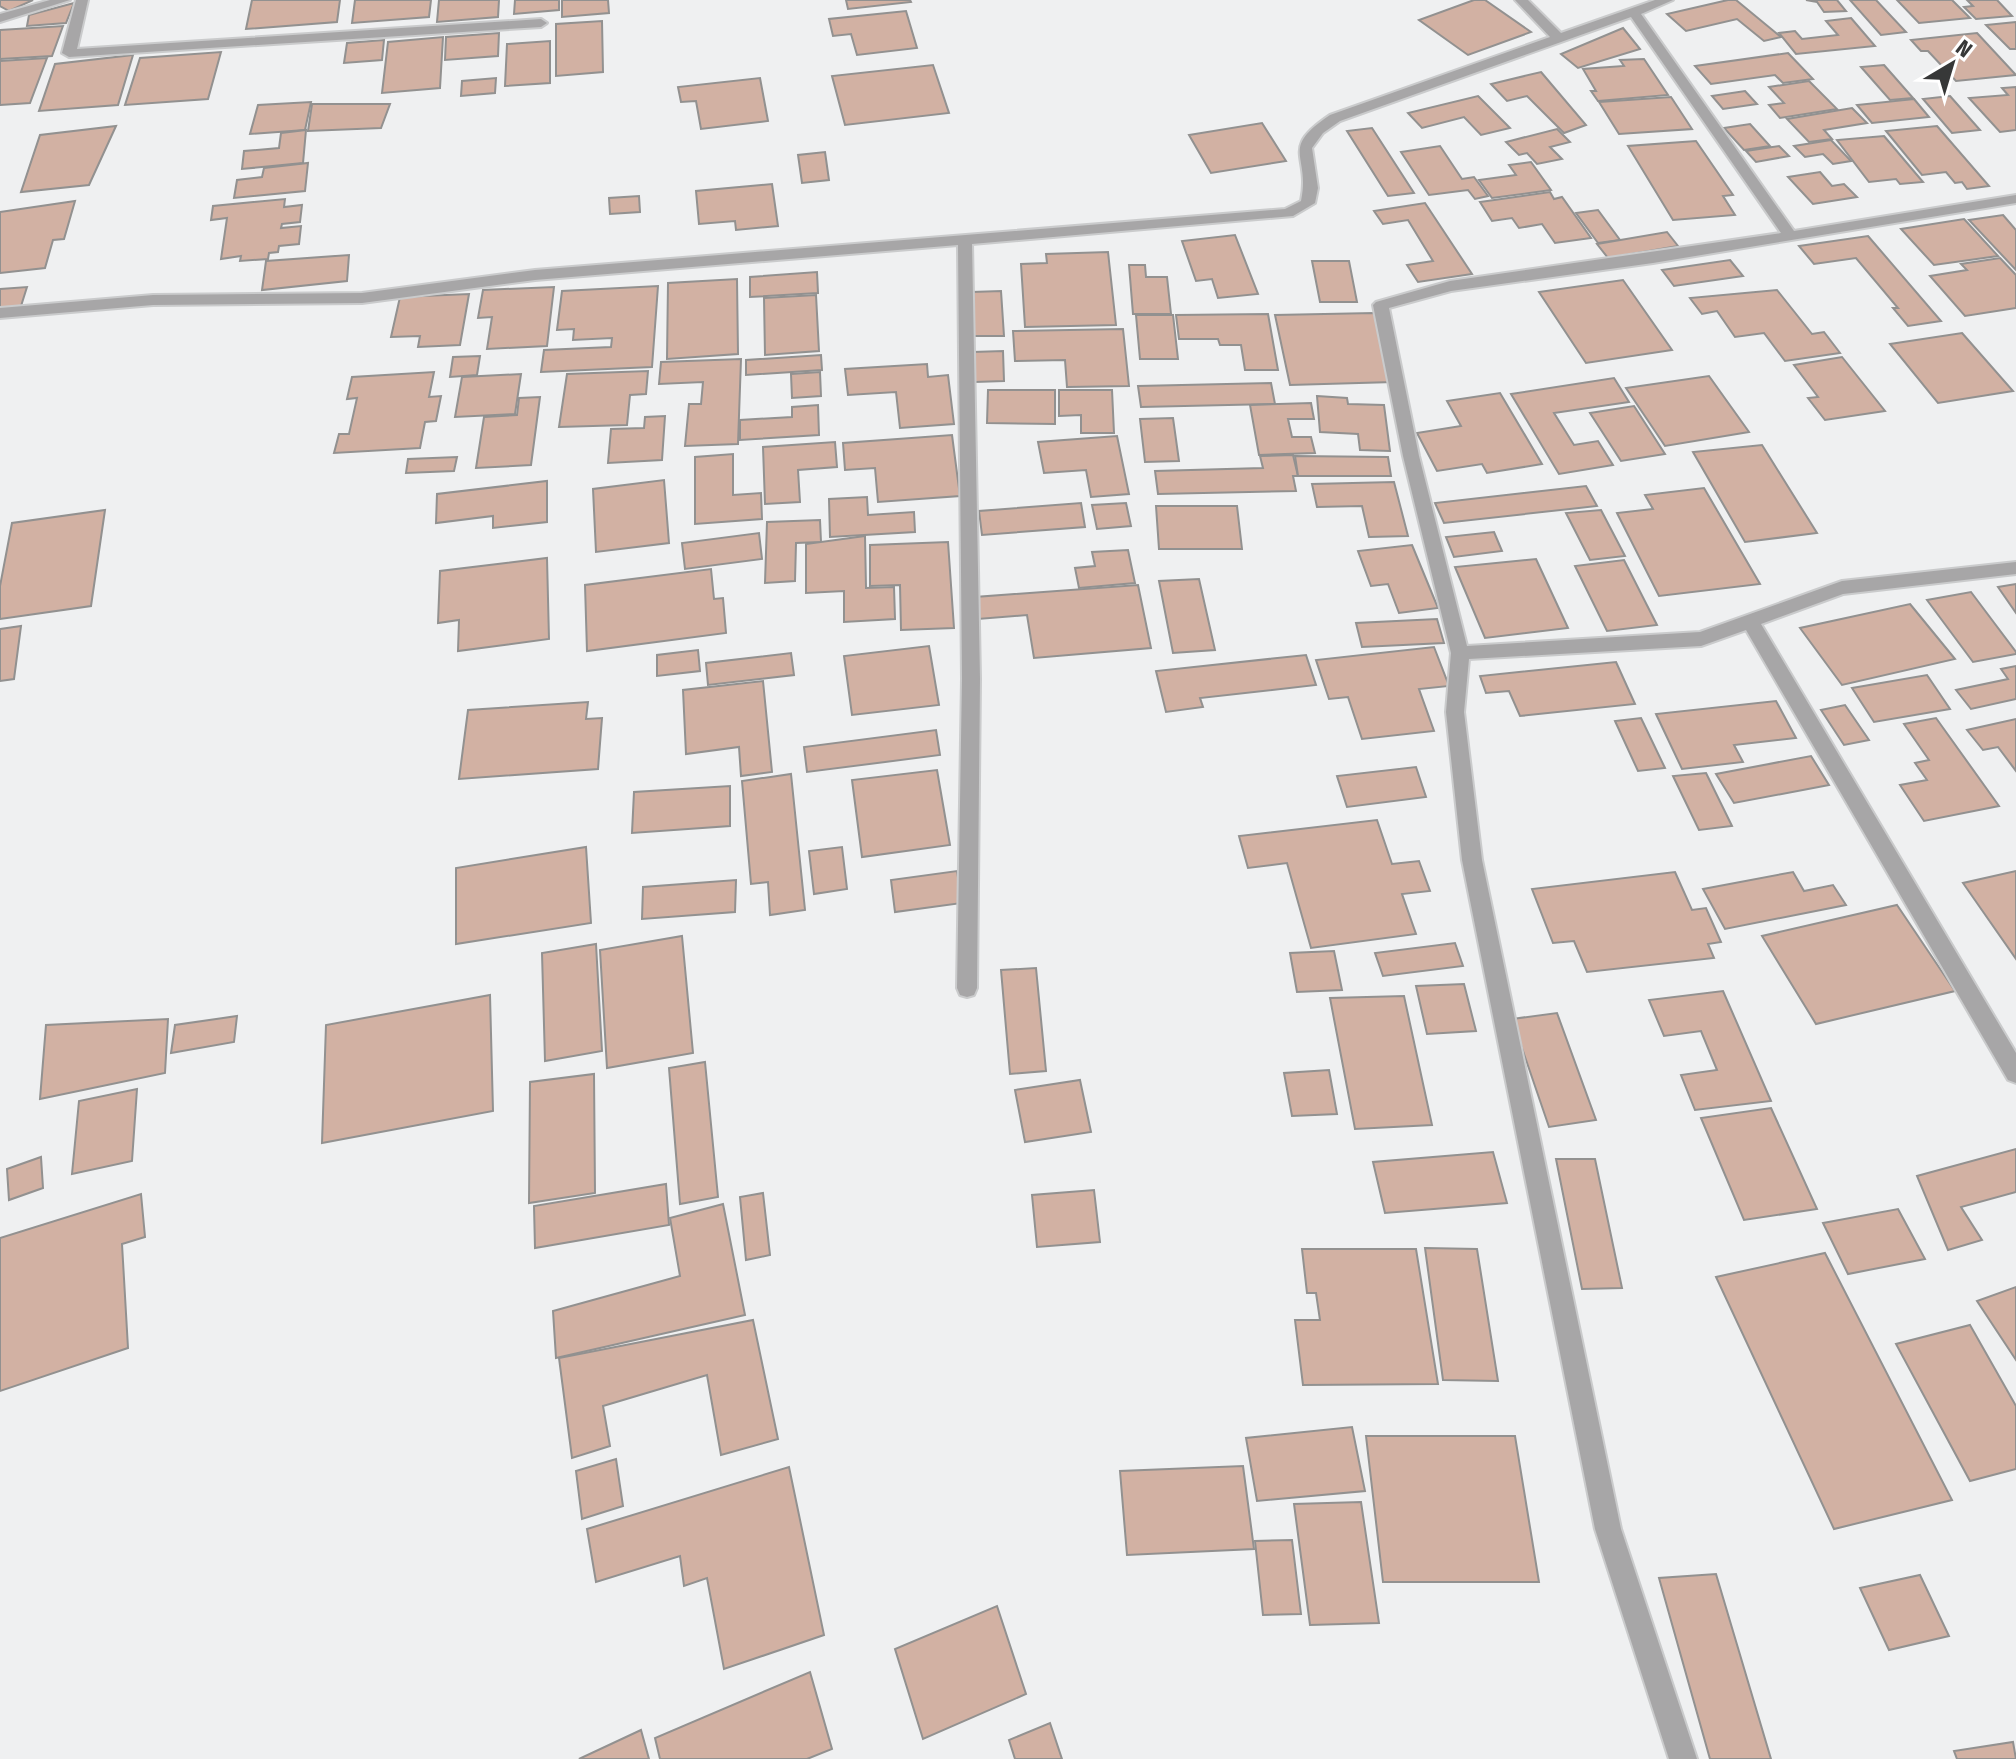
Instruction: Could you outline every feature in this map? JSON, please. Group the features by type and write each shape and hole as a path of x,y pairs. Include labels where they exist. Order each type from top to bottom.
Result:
{"street":[{"path":"0,18 64,0"},
{"path":"82,0 69,53 541,23"},
{"path":"1521,0 1560,40"},
{"path":"0,313 153,300 362,298 535,275 1288,213 1308,203 1313,188 1303,149 1310,133 1335,118 1667,0"},
{"path":"1634,13 1789,234"},
{"path":"1683,1759 1608,1529 1475,876 1455,712 1460,653 1411,456 1381,305 1450,286 1653,258 2016,199"},
{"path":"965,240 971,679 967,988"},
{"path":"1460,653 1701,639 1842,588 2016,568"},
{"path":"1750,622 2016,1073"}],"building":[{"path":"0,0 33,0 9,11 0,6"},
{"path":"252,0 340,0 337,22 246,29"},
{"path":"355,0 431,0 429,17 352,23"},
{"path":"439,0 499,0 498,17 437,22"},
{"path":"515,0 559,0 559,10 514,14"},
{"path":"562,0 608,0 609,13 562,17"},
{"path":"846,0 910,0 911,2 848,9"},
{"path":"1474,0 1485,0 1531,32 1468,55 1419,20"},
{"path":"1736,0 1781,37 1764,41 1737,19 1686,31 1667,14"},
{"path":"1806,0 1837,0 1846,11 1824,12 1817,2"},
{"path":"1850,0 1876,0 1906,32 1881,35"},
{"path":"1897,0 1952,0 1970,18 1919,23"},
{"path":"1967,0 1997,0 2012,16 1976,19 1964,7 1973,6"},
{"path":"74,3 66,23 27,26 29,15"},
{"path":"906,11 917,48 857,55 851,34 833,36 829,19"},
{"path":"1851,18 1875,46 1796,54 1779,33 1795,31 1802,39 1838,35 1826,21"},
{"path":"602,21 603,72 556,76 556,24"},
{"path":"2016,22 2016,49 2010,49 1986,25"},
{"path":"63,26 52,56 0,59 0,30"},
{"path":"1623,28 1640,49 1578,68 1561,54"},
{"path":"499,33 498,56 445,60 446,37"},
{"path":"1977,33 2016,75 1956,81 1928,51 1921,51 1911,40"},
{"path":"443,37 440,88 382,93 388,42"},
{"path":"384,40 382,60 344,63 347,43"},
{"path":"550,41 550,83 505,86 507,44"},
{"path":"221,52 208,99 125,105 140,58"},
{"path":"1788,53 1813,79 1783,83 1775,75 1711,84 1695,66"},
{"path":"133,55 118,105 39,111 55,64"},
{"path":"47,58 30,103 0,105 0,61"},
{"path":"1644,59 1668,95 1598,101 1591,91 1596,91 1583,69 1624,66 1620,60"},
{"path":"933,65 949,113 845,125 832,76"},
{"path":"1884,65 1913,98 1890,100 1861,67"},
{"path":"1541,72 1586,125 1564,133 1527,96 1507,101 1491,84"},
{"path":"496,78 495,93 461,96 462,81"},
{"path":"760,78 768,121 701,129 696,101 681,102 678,87"},
{"path":"1809,81 1837,109 1780,118 1769,105 1784,103 1769,87"},
{"path":"2016,87 2016,130 2000,132 1969,98 2008,95 2002,88"},
{"path":"1745,91 1757,104 1723,109 1712,96"},
{"path":"1478,96 1510,128 1481,135 1464,117 1422,128 1408,113"},
{"path":"1950,96 1980,130 1952,133 1923,99"},
{"path":"1671,97 1692,129 1619,134 1599,102"},
{"path":"1914,99 1929,117 1872,123 1857,105"},
{"path":"311,102 305,130 250,134 258,105"},
{"path":"312,104 390,104 381,128 308,131"},
{"path":"1852,108 1867,123 1824,130 1832,139 1809,142 1787,119"},
{"path":"1262,123 1286,161 1211,173 1189,135"},
{"path":"1750,124 1770,146 1744,150 1724,128"},
{"path":"116,126 89,185 21,192 40,135"},
{"path":"1937,126 1989,186 1967,189 1962,182 1955,183 1946,172 1922,175 1886,131"},
{"path":"1372,128 1414,193 1388,196 1347,131"},
{"path":"1557,129 1570,142 1550,147 1562,159 1537,164 1527,153 1519,155 1506,142"},
{"path":"306,130 303,163 242,169 244,151 279,148 281,133"},
{"path":"1884,136 1923,182 1900,184 1896,179 1869,182 1837,140"},
{"path":"1831,140 1851,161 1833,164 1823,154 1805,157 1794,146"},
{"path":"1696,141 1733,195 1723,196 1735,215 1673,220 1628,146"},
{"path":"1440,146 1462,179 1474,177 1488,196 1475,199 1468,190 1429,195 1401,152"},
{"path":"1779,146 1789,156 1756,162 1746,151"},
{"path":"825,152 829,180 802,183 798,155"},
{"path":"1531,162 1551,190 1492,198 1479,180 1516,175 1509,165"},
{"path":"308,163 305,191 234,198 237,180 262,177 264,168"},
{"path":"1820,172 1832,186 1844,184 1857,197 1813,204 1788,177"},
{"path":"772,184 778,226 736,230 735,221 699,224 696,191"},
{"path":"1550,192 1554,199 1562,197 1591,238 1555,243 1542,224 1519,228 1512,218 1492,221 1480,202"},
{"path":"639,196 640,212 610,214 609,198"},
{"path":"285,199 284,207 302,205 300,222 282,224 281,228 301,226 299,244 279,246 278,252 269,253 268,259 240,261 241,256 221,259 227,218 211,220 213,206"},
{"path":"75,201 64,239 53,240 45,268 0,273 0,212"},
{"path":"1425,203 1472,274 1418,282 1407,265 1433,261 1408,220 1383,224 1374,211"},
{"path":"1598,210 1620,240 1598,243 1576,213"},
{"path":"2003,215 2016,230 2016,270 1969,220"},
{"path":"1964,219 1998,256 1934,265 1901,229"},
{"path":"1667,232 1678,246 1608,258 1597,244"},
{"path":"1235,235 1258,294 1218,298 1212,279 1196,281 1182,241"},
{"path":"1868,236 1941,321 1908,326 1893,308 1898,308 1856,258 1814,264 1799,246"},
{"path":"1108,252 1116,325 1025,327 1021,264 1047,263 1046,254"},
{"path":"349,255 347,281 262,290 266,261"},
{"path":"2000,258 2016,275 2016,308 1965,316 1930,276 1967,270 1961,264"},
{"path":"1730,260 1743,276 1674,286 1662,270"},
{"path":"1312,261 1349,261 1357,302 1320,302"},
{"path":"1129,265 1145,265 1146,277 1167,277 1171,314 1133,314"},
{"path":"817,272 818,293 750,297 750,277"},
{"path":"737,279 738,354 667,359 668,283"},
{"path":"1623,280 1672,350 1586,363 1539,292"},
{"path":"658,286 652,367 541,372 544,350 611,347 612,338 573,340 574,329 557,330 562,291"},
{"path":"27,287 21,306 0,308 0,289"},
{"path":"554,287 547,346 487,349 492,317 478,318 483,290"},
{"path":"1777,290 1812,334 1824,332 1840,353 1785,361 1764,333 1735,337 1717,311 1702,314 1690,298"},
{"path":"1001,291 1004,336 973,336 972,292"},
{"path":"469,294 460,345 418,347 420,336 391,337 400,297"},
{"path":"816,295 819,351 765,355 764,298"},
{"path":"1374,313 1393,382 1290,385 1275,315"},
{"path":"1268,314 1278,370 1245,370 1241,345 1220,345 1218,339 1179,339 1176,315"},
{"path":"1136,315 1173,315 1178,359 1140,359"},
{"path":"1123,329 1129,386 1067,387 1065,360 1015,361 1013,331"},
{"path":"1962,333 2013,391 1938,403 1890,344"},
{"path":"1003,351 1004,381 975,382 973,352"},
{"path":"821,355 822,370 746,375 746,360"},
{"path":"480,356 477,375 450,377 453,357"},
{"path":"1842,357 1885,411 1825,420 1808,398 1818,397 1794,365"},
{"path":"741,359 738,444 685,446 689,404 701,404 703,382 659,384 661,362"},
{"path":"927,364 928,377 948,375 954,424 900,428 896,392 848,395 845,369"},
{"path":"648,371 646,394 630,395 627,425 559,427 567,374"},
{"path":"434,372 429,397 441,396 436,421 425,422 420,448 334,453 339,434 349,434 357,398 347,399 352,377"},
{"path":"820,372 821,396 792,398 791,374"},
{"path":"521,374 515,414 455,417 462,377"},
{"path":"1709,376 1749,432 1665,446 1626,388"},
{"path":"1614,378 1629,402 1554,413 1574,445 1598,441 1613,465 1559,474 1511,394"},
{"path":"1271,383 1275,404 1141,407 1138,386"},
{"path":"988,390 1055,390 1055,424 987,423"},
{"path":"1059,390 1112,390 1114,433 1081,433 1081,415 1059,416"},
{"path":"1500,393 1542,464 1487,473 1482,464 1437,471 1417,433 1461,426 1447,401"},
{"path":"1317,396 1347,398 1348,404 1384,405 1390,451 1360,450 1358,434 1320,432"},
{"path":"540,397 531,465 476,468 484,417 517,415 519,398"},
{"path":"1311,403 1314,419 1288,419 1292,437 1311,437 1315,453 1259,455 1250,405"},
{"path":"818,405 819,435 740,440 740,420 792,417 792,407"},
{"path":"1634,406 1665,454 1621,461 1590,413"},
{"path":"665,416 662,460 608,463 611,429 644,428 645,417"},
{"path":"1173,418 1179,461 1145,462 1140,419"},
{"path":"952,435 960,496 878,502 875,468 845,470 843,443"},
{"path":"1117,436 1129,494 1091,497 1086,470 1044,473 1038,442"},
{"path":"835,442 837,467 798,470 800,502 765,504 763,447"},
{"path":"1762,445 1817,533 1745,542 1693,452"},
{"path":"733,454 733,495 761,493 762,519 695,524 695,457"},
{"path":"1293,455 1298,476 1293,476 1296,491 1158,494 1155,471 1263,468 1260,456"},
{"path":"1295,456 1388,457 1391,476 1298,476"},
{"path":"457,457 454,471 406,473 408,459"},
{"path":"664,480 669,543 596,552 593,489"},
{"path":"547,481 547,522 493,528 493,516 436,523 437,494"},
{"path":"1394,482 1408,536 1369,537 1362,506 1317,507 1312,484"},
{"path":"1586,486 1597,506 1444,523 1435,503"},
{"path":"1704,488 1760,584 1659,596 1617,513 1653,509 1645,495"},
{"path":"867,497 868,515 914,512 915,532 830,537 829,499"},
{"path":"1081,503 1085,527 982,535 979,511"},
{"path":"1126,503 1131,526 1097,529 1092,505"},
{"path":"1156,506 1237,506 1242,549 1159,549"},
{"path":"105,510 91,606 0,619 0,586 12,523"},
{"path":"1601,510 1625,556 1590,560 1566,513"},
{"path":"820,520 821,542 796,543 795,581 765,583 767,522"},
{"path":"1494,532 1502,551 1454,557 1446,537"},
{"path":"759,533 762,559 685,569 682,543"},
{"path":"865,536 866,588 894,587 895,619 844,622 844,591 806,593 806,544"},
{"path":"948,542 954,628 901,630 900,585 870,586 870,545"},
{"path":"1412,545 1438,608 1399,613 1388,584 1371,586 1358,551"},
{"path":"1128,550 1135,583 1079,588 1075,568 1095,566 1092,552"},
{"path":"547,558 549,639 458,651 459,620 438,623 440,571"},
{"path":"1536,559 1568,628 1485,638 1455,567"},
{"path":"1624,560 1657,625 1607,631 1575,566"},
{"path":"711,569 714,599 723,598 726,633 587,651 585,585"},
{"path":"1199,579 1215,650 1173,653 1159,581"},
{"path":"2016,584 2016,613 1998,587"},
{"path":"1138,585 1151,648 1034,658 1027,615 978,619 975,597"},
{"path":"1971,592 2016,654 1973,662 1927,600"},
{"path":"1910,604 1955,659 1842,685 1800,628"},
{"path":"1437,619 1444,643 1362,647 1356,623"},
{"path":"21,626 14,679 0,681 0,629"},
{"path":"929,646 939,705 852,715 844,656"},
{"path":"1434,647 1449,686 1419,689 1434,731 1362,739 1348,697 1329,699 1316,660"},
{"path":"698,650 700,671 657,676 657,655"},
{"path":"791,653 794,675 708,685 706,663"},
{"path":"1306,655 1316,685 1200,698 1203,707 1166,712 1156,671"},
{"path":"1616,662 1635,704 1520,716 1509,691 1486,693 1480,676"},
{"path":"2016,666 2016,699 1971,709 1956,690 2008,679 2001,669"},
{"path":"1927,675 1950,709 1874,722 1852,688"},
{"path":"763,681 772,772 741,776 739,747 686,754 683,690"},
{"path":"1776,701 1796,738 1734,745 1743,762 1682,769 1656,714"},
{"path":"588,702 586,719 602,718 598,769 459,779 468,710"},
{"path":"1845,705 1869,740 1844,745 1821,710"},
{"path":"1641,718 1665,768 1638,771 1615,721"},
{"path":"1936,718 1999,806 1924,821 1900,785 1927,780 1915,763 1929,760 1904,724"},
{"path":"2016,719 2016,771 1998,747 1983,750 1967,730"},
{"path":"936,730 940,755 807,772 804,747"},
{"path":"1811,756 1829,785 1734,803 1716,774"},
{"path":"1416,767 1426,797 1347,807 1337,776"},
{"path":"937,770 950,845 862,857 852,780"},
{"path":"1706,773 1732,826 1699,830 1673,776"},
{"path":"791,774 805,910 770,915 768,882 751,884 742,781"},
{"path":"730,786 730,826 632,833 634,792"},
{"path":"1377,820 1392,864 1419,861 1430,891 1402,894 1416,934 1311,948 1287,863 1248,868 1239,836"},
{"path":"586,847 591,923 456,944 456,868"},
{"path":"842,847 847,889 814,894 809,851"},
{"path":"957,871 962,903 895,912 891,880"},
{"path":"2016,871 2016,959 1963,883"},
{"path":"1675,872 1692,910 1706,908 1721,942 1708,944 1714,958 1587,972 1574,941 1553,943 1532,889"},
{"path":"1793,872 1804,891 1833,885 1846,905 1725,929 1703,889"},
{"path":"736,880 735,912 642,919 643,887"},
{"path":"1897,905 1955,991 1816,1024 1762,936"},
{"path":"682,936 693,1053 607,1068 600,950"},
{"path":"1455,943 1463,966 1383,976 1375,953"},
{"path":"596,944 602,1051 545,1061 542,953"},
{"path":"1334,951 1342,990 1297,992 1290,953"},
{"path":"1036,968 1046,1071 1010,1074 1001,970"},
{"path":"1464,984 1476,1031 1427,1034 1416,986"},
{"path":"1723,991 1771,1101 1695,1110 1681,1075 1717,1070 1701,1031 1664,1036 1649,1000"},
{"path":"490,995 493,1111 322,1143 326,1025"},
{"path":"1404,996 1432,1125 1355,1129 1330,998"},
{"path":"1557,1013 1596,1120 1549,1127 1512,1019"},
{"path":"237,1016 234,1042 171,1053 175,1025"},
{"path":"168,1019 165,1073 40,1099 46,1025"},
{"path":"705,1062 718,1197 680,1204 669,1068"},
{"path":"1329,1070 1337,1114 1292,1116 1284,1073"},
{"path":"594,1074 595,1193 529,1203 530,1082"},
{"path":"1080,1080 1091,1132 1025,1142 1015,1090"},
{"path":"137,1089 132,1161 72,1174 79,1101"},
{"path":"1771,1108 1817,1209 1744,1220 1701,1118"},
{"path":"2016,1149 2016,1192 1961,1207 1982,1240 1948,1250 1917,1176"},
{"path":"1493,1152 1507,1203 1385,1213 1373,1162"},
{"path":"41,1157 43,1188 9,1200 7,1169"},
{"path":"1556,1159 1595,1159 1622,1288 1582,1289"},
{"path":"666,1184 669,1225 535,1248 534,1206"},
{"path":"1094,1190 1100,1242 1037,1247 1032,1195"},
{"path":"763,1193 770,1255 746,1260 740,1197"},
{"path":"141,1194 145,1237 122,1244 128,1348 0,1391 0,1238"},
{"path":"723,1204 745,1315 556,1358 553,1311 680,1276 670,1218"},
{"path":"1898,1209 1925,1259 1848,1274 1823,1223"},
{"path":"1425,1248 1477,1249 1498,1381 1443,1380"},
{"path":"1302,1249 1416,1249 1438,1384 1303,1385 1295,1320 1320,1320 1316,1293 1307,1293"},
{"path":"1825,1253 1952,1500 1834,1529 1716,1277"},
{"path":"2016,1287 2016,1360 1977,1301"},
{"path":"753,1320 778,1439 721,1455 707,1375 603,1406 610,1446 572,1458 559,1358"},
{"path":"1970,1325 2016,1406 2016,1469 1970,1481 1896,1344"},
{"path":"1352,1427 1365,1491 1257,1501 1246,1438"},
{"path":"1366,1436 1515,1436 1539,1582 1383,1582"},
{"path":"616,1459 623,1506 582,1519 576,1471"},
{"path":"1243,1466 1254,1549 1127,1555 1120,1471"},
{"path":"789,1467 824,1635 724,1669 707,1578 684,1586 680,1556 596,1582 587,1529"},
{"path":"1361,1502 1379,1623 1310,1625 1294,1504"},
{"path":"1292,1540 1301,1614 1263,1615 1255,1541"},
{"path":"1716,1574 1771,1759 1710,1759 1659,1578"},
{"path":"1920,1575 1949,1636 1889,1650 1860,1588"},
{"path":"997,1606 1026,1694 923,1739 895,1649"},
{"path":"810,1672 832,1749 807,1759 660,1759 655,1738"},
{"path":"1050,1723 1062,1759 1015,1759 1009,1740"},
{"path":"641,1730 649,1759 579,1759"},
{"path":"2013,1742 2016,1759 1957,1759 1954,1751"}]}
